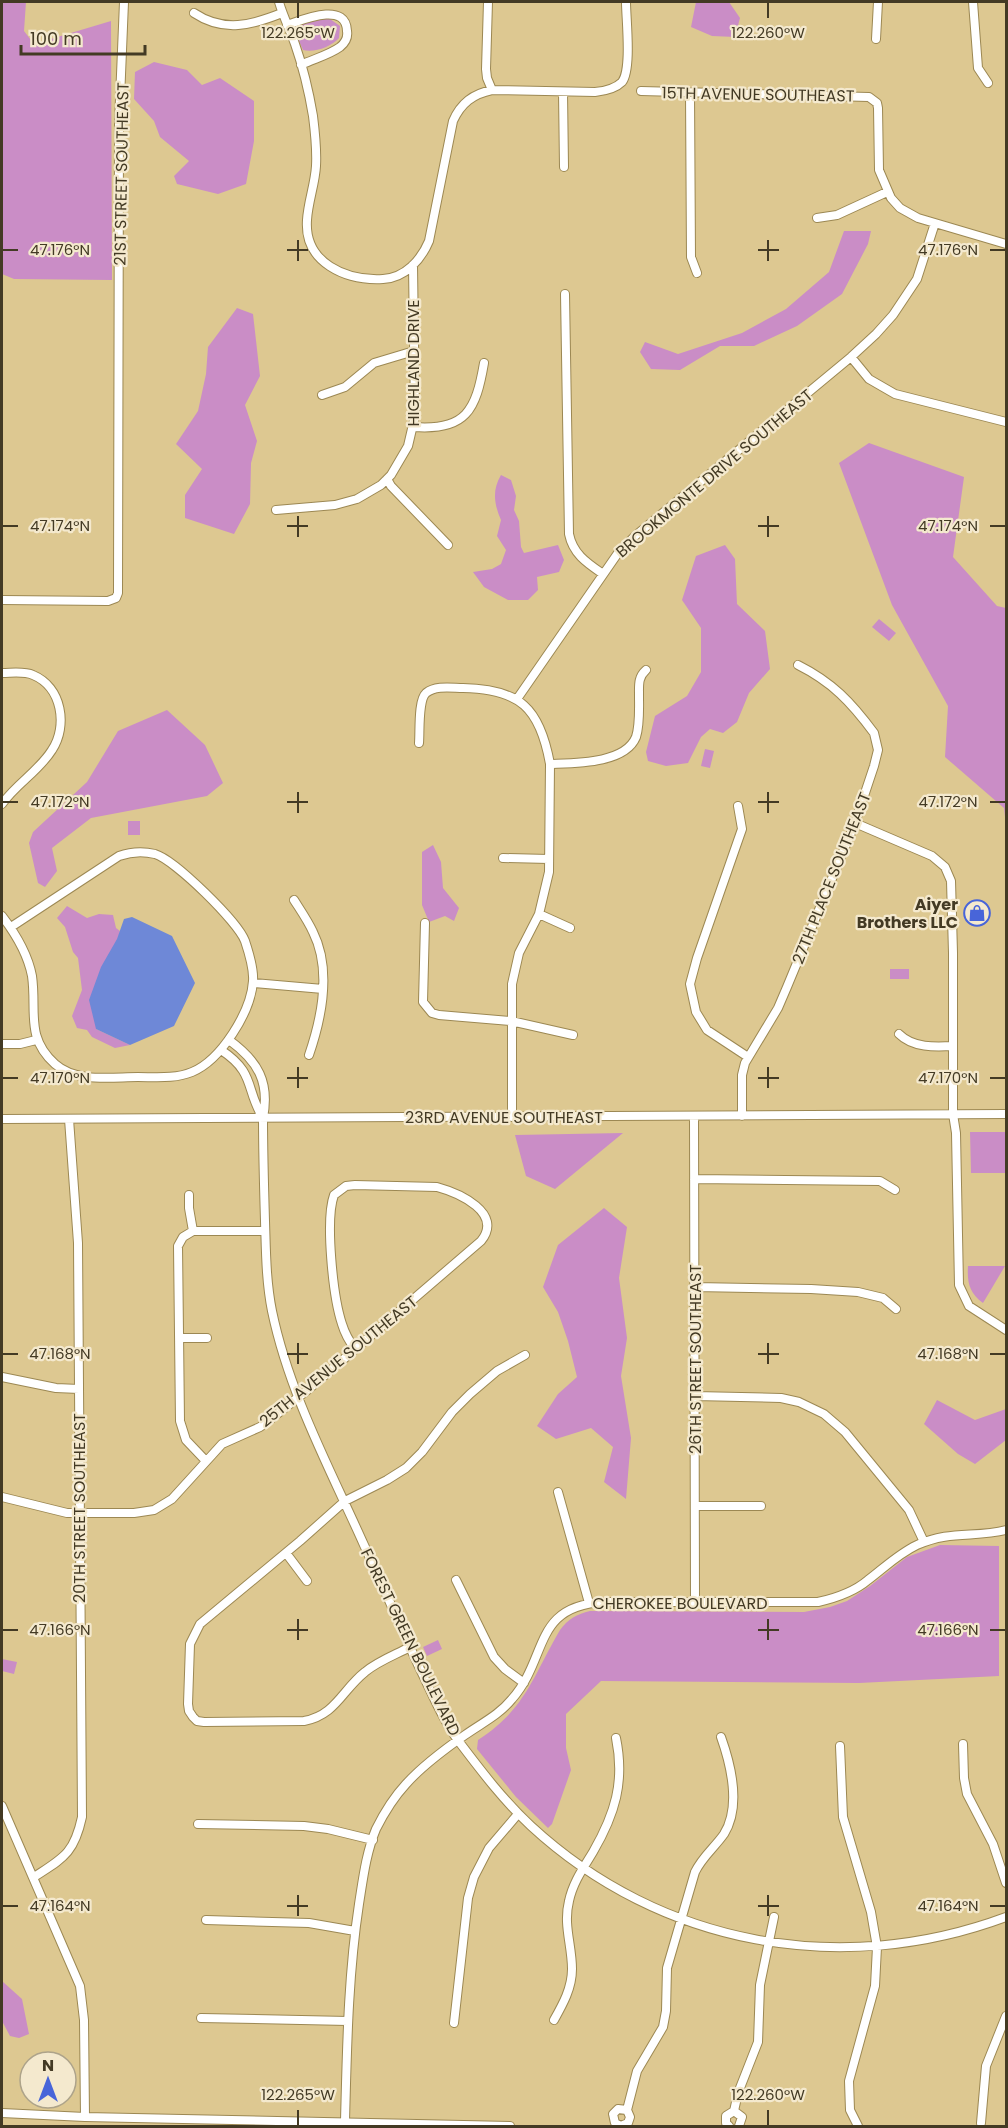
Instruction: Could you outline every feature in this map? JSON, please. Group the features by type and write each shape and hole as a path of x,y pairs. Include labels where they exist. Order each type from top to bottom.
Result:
{"street":[{"name":"21ST STREET SOUTHEAST","path":"2,600 108,602 116,598 118,593 119,123 124,2"},
{"path":"279,2 301,65 312,113 316,144 316,167 307,220 308,234 315,250 326,265 354,277 387,279 395,277 413,265 424,252 429,241 450,135 458,110 470,98 492,90 604,91 618,85 623,81 627,62 626,2"},
{"path":"488,2 486,69 492,90"},
{"path":"876,39 878,2"},
{"path":"973,2 978,68 988,83"},
{"path":"194,13 219,25 232,27 261,21 282,13"},
{"path":"287,25 317,15 332,14 341,18 348,27 347,38 340,47 301,65"},
{"name":"15TH AVENUE SOUTHEAST","path":"641,91 863,96 873,99 878,108 879,170 887,192"},
{"path":"563,92 564,167"},
{"path":"690,93 691,256 698,273"},
{"path":"817,218 837,215 887,192 900,208 918,218 1006,244"},
{"name":"BROOKMONTE DRIVE SOUTHEAST","path":"517,699 618,553 635,536 851,357 893,315 917,279 935,223"},
{"name":"HIGHLAND DRIVE","path":"276,510 316,508 346,502 365,495 381,485 408,446 414,427 413,265"},
{"path":"565,294 569,534 572,547 581,559 603,574"},
{"path":"322,395 345,387 374,363 414,351"},
{"path":"851,357 869,379 895,394 1006,422"},
{"path":"414,427 444,427 461,418 476,398 484,363"},
{"path":"387,478 391,486 448,545"},
{"name":"27TH PLACE SOUTHEAST","path":"742,1116 742,1075 748,1057 778,1008 855,823 877,756 876,737 867,724 831,684 798,665"},
{"path":"550,764 600,760 613,756 628,747 637,735 639,679 646,670"},
{"path":"2,673 32,675 49,686 55,693 60,710 57,741 44,762 2,804"},
{"path":"419,743 421,700 426,693 437,688 492,689 517,699 530,711 540,726 550,764 549,872 539,914 522,945 512,984 512,1117"},
{"path":"738,806 742,829 690,984 696,1012 707,1030 748,1057"},
{"path":"855,823 932,856 941,863 948,874 952,888 953,1114 956,1133 958,1278 960,1292 969,1306 1006,1330"},
{"path":"2,916 26,958 32,976 36,1040 44,1053 66,1072 81,1076 171,1077 183,1075 204,1066 229,1040 247,1003 253,983 245,941 225,914 175,866 155,854 127,853 113,859 10,927"},
{"path":"503,858 549,859"},
{"path":"294,900 316,939 322,965 323,989 316,1034 309,1055"},
{"path":"539,914 570,928"},
{"path":"425,923 422,990 423,1002 427,1009 439,1015 511,1021 573,1035"},
{"path":"253,983 323,989"},
{"path":"899,1034 905,1040 918,1045 953,1046"},
{"path":"2,1044 20,1044 36,1040"},
{"name":"FOREST GREEN BOULEVARD","path":"229,1040 241,1049 260,1072 266,1100 263,1118 266,1275 271,1308 284,1358 298,1396 410,1647 458,1741 490,1783 546,1840 583,1868 633,1898 682,1920 725,1933 768,1942 816,1947 877,1947 950,1935 1006,1917"},
{"path":"221,1050 234,1059 244,1071 250,1082 254,1104 263,1118"},
{"name":"23RD AVENUE SOUTHEAST","path":"2,1119 1006,1114"},
{"name":"26TH STREET SOUTHEAST","path":"694,1116 695,1602"},
{"name":"20TH STREET SOUTHEAST","path":"34,1877 70,1851 82,1817 78,1243 69,1119"},
{"path":"694,1179 880,1181 895,1190"},
{"name":"25TH AVENUE SOUTHEAST","path":"2,1497 57,1512 134,1513 154,1510 172,1499 205,1460 222,1444 260,1427 310,1388 481,1241 487,1231 486,1216 479,1208 437,1186 356,1185 339,1189 334,1195 331,1209 333,1271 342,1323 355,1349"},
{"path":"189,1195 194,1231"},
{"path":"205,1460 186,1440 181,1427 178,1246 183,1237 194,1231 265,1231"},
{"path":"695,1287 811,1288 858,1292 883,1298 896,1309"},
{"path":"180,1338 207,1338"},
{"path":"410,1647 374,1665 362,1674 329,1711 314,1719 204,1722 197,1721 189,1712 187,1685 190,1644 197,1627 345,1501 406,1468 422,1452 452,1412 470,1394 497,1371 525,1355"},
{"path":"2,1377 56,1388 79,1389"},
{"path":"695,1396 781,1398 799,1402 824,1414 845,1432 909,1510 924,1542"},
{"path":"558,1492 589,1603"},
{"path":"695,1506 761,1506"},
{"name":"CHEROKEE BOULEVARD","path":"345,2121 348,2022 355,1931 366,1863 373,1839 390,1805 407,1783 427,1764 496,1715 511,1700 524,1683 542,1641 559,1614 571,1607 589,1603 800,1603 827,1600 860,1586 898,1556 924,1542 948,1535 995,1533 1006,1530"},
{"path":"286,1553 307,1581"},
{"path":"456,1580 494,1657 505,1669 524,1683"},
{"path":"627,2110 637,2071 663,2027 666,2011 667,1968 698,1866 723,1835 730,1822 732,1793 729,1759 720,1737"},
{"path":"554,2020 570,1984 572,1965 566,1927 573,1887 606,1827 616,1801 621,1772 616,1738"},
{"path":"963,1744 967,1794 993,1844 1006,1883"},
{"path":"840,1746 843,1817 871,1912 877,1947 874,1986 849,2081 850,2110 858,2127"},
{"path":"2,1806 82,1994 85,2117"},
{"path":"454,2023 470,1887 489,1848 518,1814"},
{"path":"198,1824 304,1826 373,1839"},
{"path":"729,2127 726,2123 726,2116 734,2111 738,2093 758,2042 760,1985 774,1917"},
{"path":"206,1920 309,1923 355,1931"},
{"path":"980,2125 987,2066 1006,2016"},
{"path":"201,2018 348,2022"},
{"path":"734,2111 742,2117 742,2124 739,2127"},
{"path":"2,2113 85,2117 345,2121 358,2124 510,2126"}],"shaded area":[{"path":"2,2 26,2 24,31 34,44 111,21 112,280 14,279 2,274"},
{"path":"696,2 729,2 740,18 735,37 712,36 691,27"},
{"path":"330,19 340,26 339,38 322,48 312,51 303,50 295,32 310,21"},
{"path":"154,62 187,70 202,85 220,78 254,101 254,141 246,184 218,194 177,184 174,176 189,161 160,137 154,121 134,99 135,72"},
{"path":"844,231 871,231 868,244 842,294 797,326 754,346 720,346 680,370 651,369 640,352 645,342 678,354 742,333 786,309 829,272"},
{"path":"237,308 253,314 260,376 245,405 257,441 251,463 250,504 234,534 185,518 185,495 202,469 176,444 198,411 206,374 208,347"},
{"path":"869,443 964,477 953,557 997,606 1006,608 1006,826 1004,808 945,757 948,706 892,605 839,463"},
{"path":"501,475 511,480 516,496 514,510 519,521 521,547 524,553 558,545 564,560 559,572 537,577 538,590 528,600 508,600 484,587 473,572 492,569 501,564 506,550 497,536 501,520 495,492"},
{"path":"725,545 735,559 737,604 765,631 770,669 749,693 737,722 723,733 710,729 701,737 688,763 666,766 648,761 646,752 655,716 687,696 701,672 701,628 682,600 696,556"},
{"path":"879,619 896,633 889,641 872,627"},
{"path":"167,710 205,745 223,783 207,796 91,818 52,848 57,871 45,887 38,883 29,843 33,832 87,782 118,731"},
{"path":"705,749 714,751 710,768 701,766"},
{"path":"128,821 140,821 140,835 128,835"},
{"path":"433,845 441,862 443,888 459,908 454,921 445,916 429,922 422,905 422,852"},
{"path":"67,906 87,918 99,914 113,915 116,928 120,931 96,1029 130,1045 115,1048 92,1037 87,1030 77,1028 72,1016 82,990 78,958 73,952 65,927 57,918"},
{"path":"890,969 909,969 909,979 890,979"},
{"path":"970,1132 1006,1132 1006,1173 971,1173"},
{"path":"623,1133 555,1189 526,1176 515,1135"},
{"path":"604,1208 627,1227 619,1278 627,1338 621,1376 631,1438 626,1499 604,1482 613,1447 591,1428 556,1439 537,1426 558,1394 577,1377 558,1312 543,1287 558,1245"},
{"path":"968,1266 1005,1266 983,1303 970,1287"},
{"path":"937,1400 975,1420 1006,1409 1006,1440 975,1464 958,1454 924,1424"},
{"path":"940,1545 999,1546 999,1676 859,1683 601,1681 566,1714 566,1748 571,1770 552,1824 548,1828 516,1797 477,1749 478,1740 518,1704 560,1630 577,1615 590,1611 804,1612 830,1607 847,1601 907,1557"},
{"path":"438,1640 442,1649 427,1656 423,1647"},
{"path":"2,1659 17,1662 14,1674 2,1671"},
{"path":"2,1981 22,1999 29,2034 19,2038 10,2036 2,2021"}],"water":[{"path":"132,917 172,936 195,983 174,1026 130,1045 96,1029 89,1000 101,967 117,939 124,919"}],"place":[{"name":"Aiyer Brothers LLC","path":"977,913"}]}
